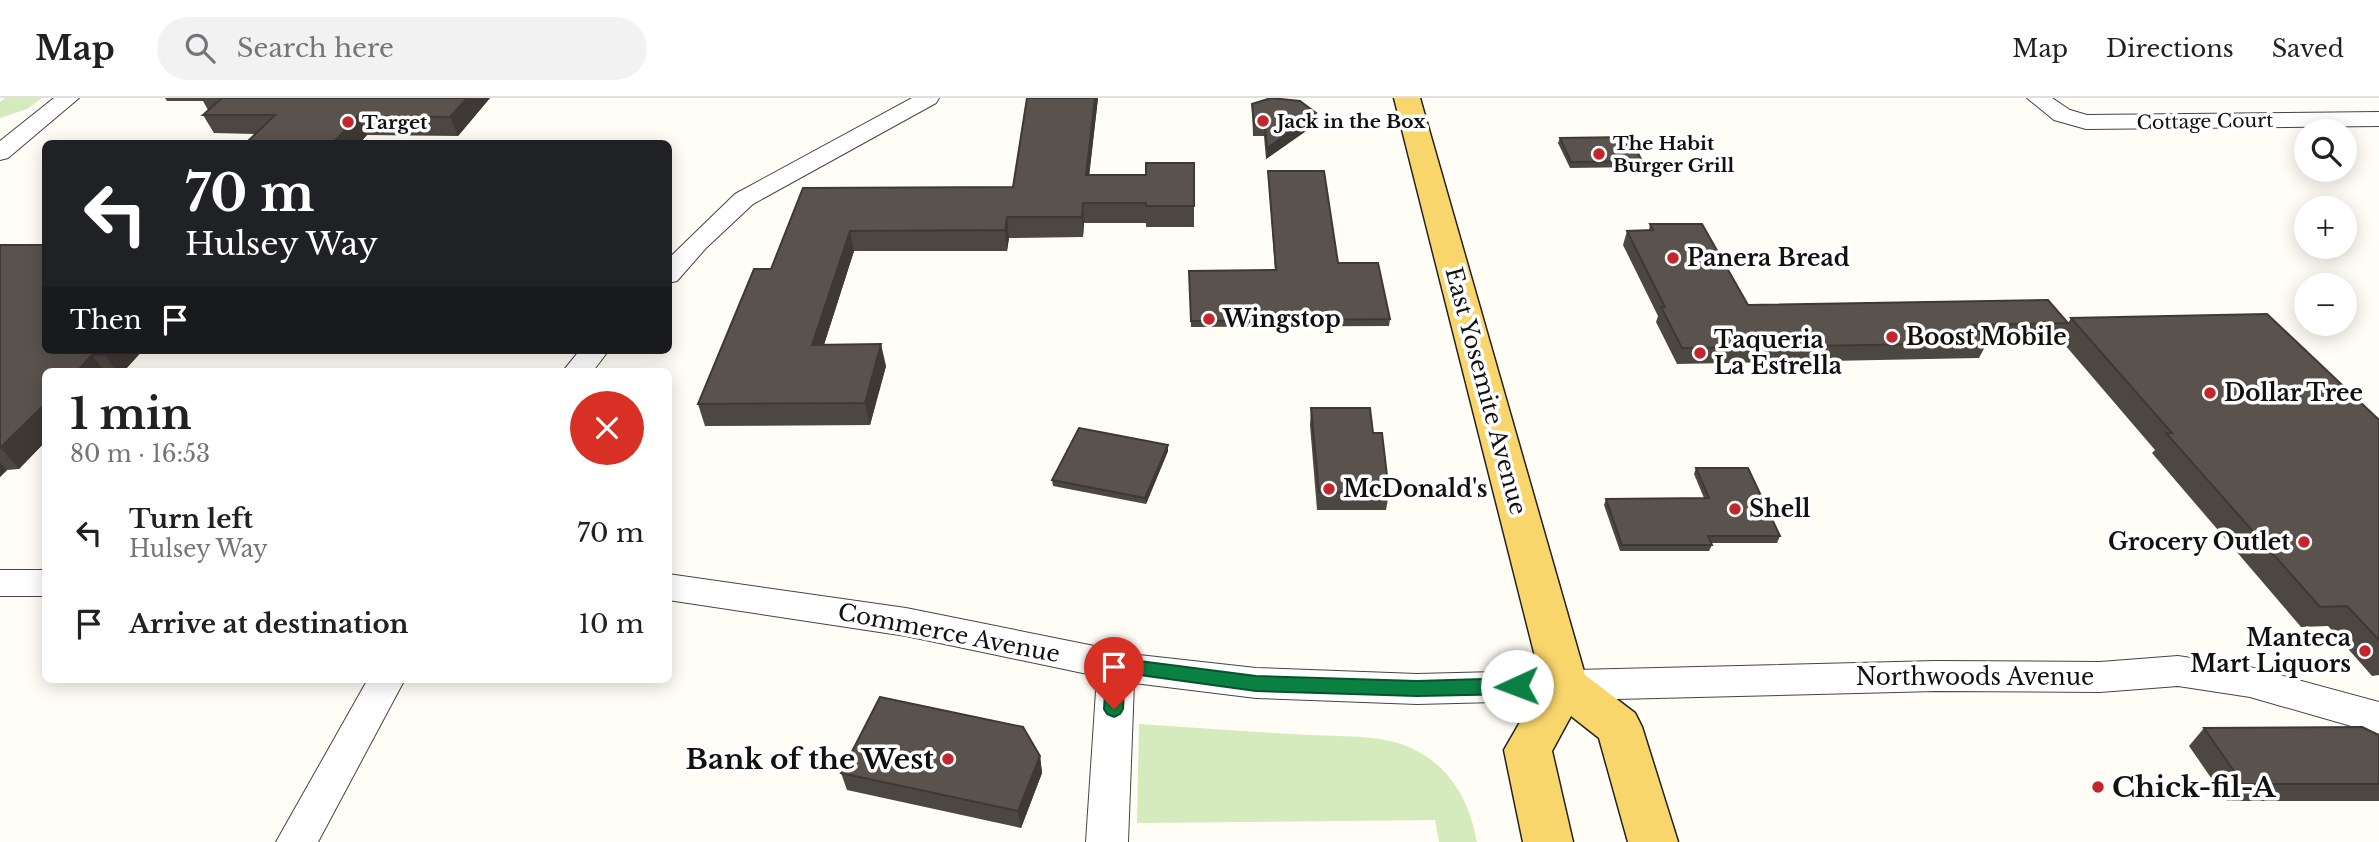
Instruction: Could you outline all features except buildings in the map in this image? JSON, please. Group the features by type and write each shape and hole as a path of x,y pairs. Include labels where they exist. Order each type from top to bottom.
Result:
{"main road":[{"name":"East Yosemite Avenue","path":"1407,98 1565,685"},
{"path":"1548,842 1528,750 1565,685 1619,727 1653,842"}],"street":[{"path":"0,153 68,98"},
{"path":"672,271 744,199 797,167 874,130 928,98"},
{"name":"Cottage Court","path":"2038,98 2062,114 2086,122 2379,119"},
{"path":"580,368 592,354"},
{"path":"0,583 42,583"},
{"name":"Commerce Avenue","path":"672,588 906,622 1116,665 1256,683 1417,689 1565,685"},
{"path":"1107,842 1116,665"},
{"name":"Northwoods Avenue","path":"1565,685 1936,676 2100,677 2178,671 2250,682 2379,718"},
{"path":"297,842 385,683"}],"green space":[{"path":"5,98 42,98 27,109 0,118 0,102"},
{"path":"1139,724 1366,737 1405,746 1430,759 1450,778 1470,814 1477,842 1439,842 1435,820 1137,823"}],"place":[{"name":"Jack in the Box","path":"1263,121"},
{"name":"Target","path":"348,122"},
{"name":"The Habit Burger Grill","path":"1599,154"},
{"name":"Panera Bread","path":"1673,258"},
{"name":"Wingstop","path":"1209,319"},
{"name":"Boost Mobile","path":"1892,337"},
{"name":"Taqueria La Estrella","path":"1700,353"},
{"name":"Dollar Tree","path":"2210,393"},
{"name":"McDonald's","path":"1329,489"},
{"name":"Shell","path":"1735,509"},
{"name":"Grocery Outlet","path":"2304,542"},
{"name":"Manteca Mart Liquors","path":"2365,651"},
{"name":"Bank of the West","path":"948,759"},
{"name":"Chick-fil-A","path":"2098,787"}],"route":[{"path":"1114,709 1116,665 1256,683 1417,689 1517,686"}]}
